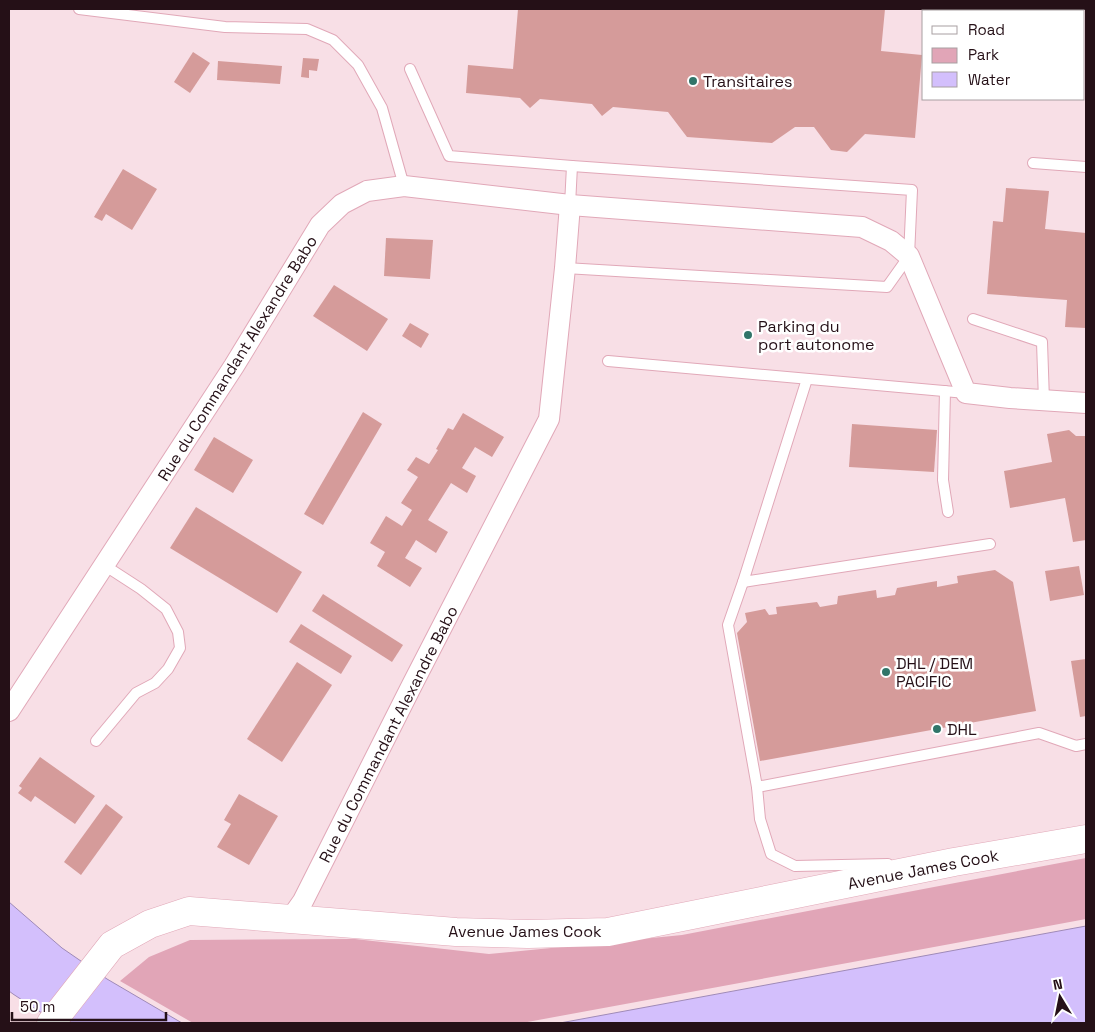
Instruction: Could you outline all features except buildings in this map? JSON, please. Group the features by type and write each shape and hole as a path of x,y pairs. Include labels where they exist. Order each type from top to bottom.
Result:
{"main road":[{"name":"Avenue James Cook","path":"51,1023 112,945 150,924 189,911 456,932 528,934 608,932 954,862 1086,839"}],"street":[{"name":"Rue du Commandant Alexandre Babo","path":"9,709 234,366 320,225 342,204 367,191 404,186 570,205 862,227 891,241 909,256 966,393"},
{"name":"Rue du Commandant Alexandre Babo","path":"291,918 303,901 416,676 549,419 570,205"},
{"path":"966,393 1086,404"}],"lane":[{"path":"78,9 224,27 307,29 333,40 358,65 382,108 404,186"},
{"path":"410,70 449,156 912,190 909,256 887,287 565,268"},
{"path":"1033,163 1086,167"},
{"path":"570,205 572,166"},
{"path":"973,319 1042,342 1044,401"},
{"path":"608,361 966,393"},
{"path":"807,379 728,625 757,787 760,819 771,854 795,866 954,862"},
{"path":"945,391 943,480 948,512"},
{"path":"743,582 990,544"},
{"path":"96,740 136,693 156,683 168,669 180,648 178,632 166,609 141,589 104,565"},
{"path":"757,787 1040,733 1076,746 1086,744"}],"green space":[{"path":"1086,858 1086,919 522,1023 193,1023 120,981 149,957 190,940 355,939 489,954 682,935"}],"water":[{"path":"9,902 62,948 107,979 182,1023 57,1023 13,994 9,991"},
{"path":"1086,926 1086,1023 560,1023"}],"place":[{"name":"Transitaires","path":"693,81"},
{"name":"Parking du port autonome","path":"748,335"},
{"name":"DHL / DEM PACIFIC","path":"886,672"},
{"name":"DHL","path":"937,729"}]}
